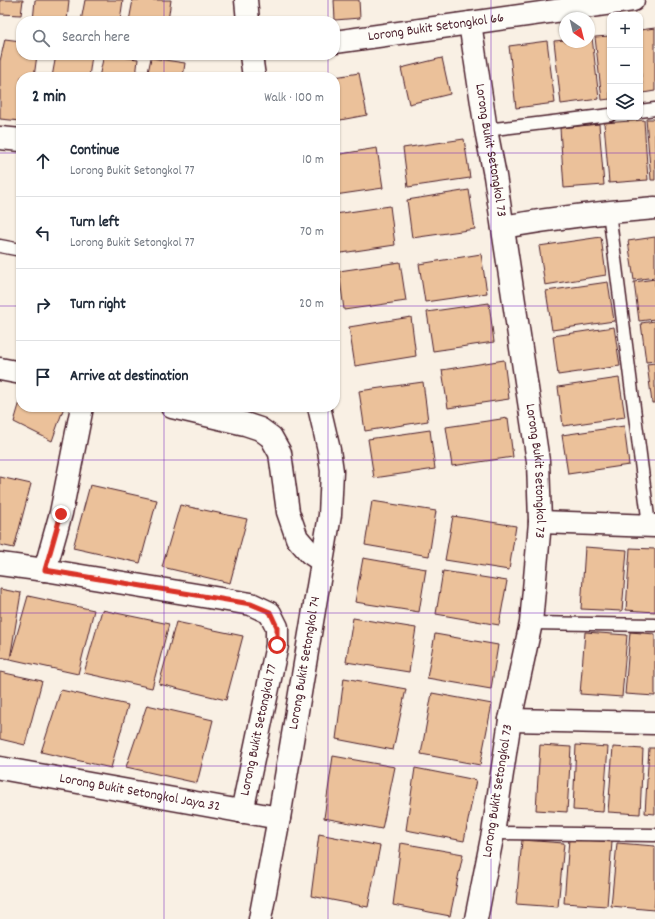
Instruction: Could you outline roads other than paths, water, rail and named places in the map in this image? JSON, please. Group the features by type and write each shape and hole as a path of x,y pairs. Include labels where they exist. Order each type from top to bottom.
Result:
{"street":[{"path":"246,0 248,16"},
{"name":"Lorong Bukit Setongkol 66","path":"340,41 626,0"},
{"name":"Lorong Bukit Setongkol 73","path":"470,23 486,130 503,227 538,461 540,522 531,623 510,720 493,833 476,919"},
{"path":"252,60 253,72"},
{"path":"0,138 16,140"},
{"path":"503,227 544,220 655,208"},
{"path":"0,369 16,373"},
{"path":"45,570 61,514 81,412"},
{"path":"193,412 245,424 260,429 271,437 280,453 288,512 297,538 310,553 322,561"},
{"name":"Lorong Bukit Setongkol 74","path":"260,919 279,818 330,515 332,471 320,412"},
{"path":"540,522 652,525"},
{"name":"Lorong Bukit Setongkol 77","path":"0,564 251,604 270,612 277,627 277,645 242,812"},
{"path":"510,720 655,724"},
{"name":"Lorong Bukit Setongkol Jaya 32","path":"0,768 279,818"}],"lane":[{"path":"643,111 655,109"},
{"path":"486,130 607,115"},
{"path":"609,212 652,525"},
{"path":"0,246 16,249"},
{"path":"531,623 655,625"},
{"path":"493,833 655,835"}]}
